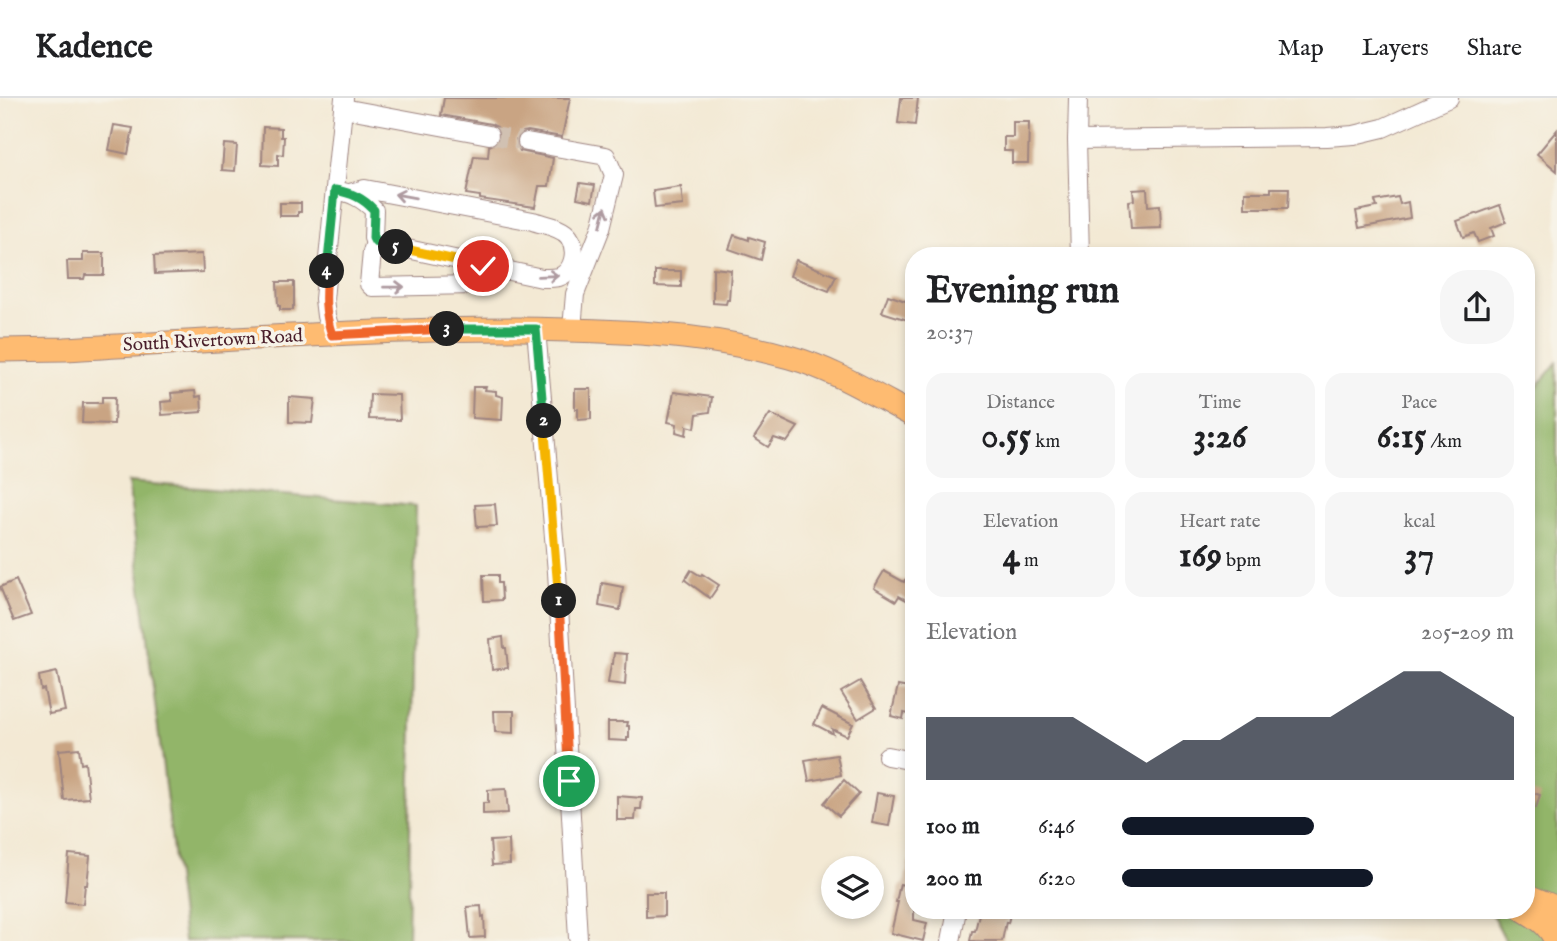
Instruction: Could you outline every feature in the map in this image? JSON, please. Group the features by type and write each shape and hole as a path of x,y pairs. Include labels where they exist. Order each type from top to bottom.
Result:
{"main road":[{"name":"South Rivertown Road","path":"0,350 457,329 572,329 650,333 740,344 792,358 842,377 905,411"},
{"path":"1535,899 1557,908"},
{"path":"1535,916 1545,922 1556,941"}],"street":[{"path":"1078,98 1080,247"},
{"path":"1077,140 1354,135 1383,128 1449,98"},
{"path":"332,335 324,299 343,191 344,103 489,135"},
{"path":"527,142 606,156 614,175 601,228 575,294 572,329"},
{"path":"343,191 364,200 374,210 375,242 369,284 372,287 474,285 483,266"},
{"path":"343,191 373,191 533,221 559,229 569,236 574,258 569,268 559,277 542,278 375,242"},
{"path":"536,329 557,572 578,938"},
{"path":"887,756 905,759"},
{"path":"951,941 955,919"}],"green space":[{"path":"1557,362 1557,941 1506,941 1495,919 1535,919 1535,389"},
{"path":"128,482 416,506 408,941 184,941"}],"building":[{"path":"444,98 570,98 562,137 528,131 516,139 520,151 553,158 549,186 539,186 535,207 480,199 480,196 466,194 474,156 488,157 489,146 498,142 500,132 491,124 441,115"},
{"path":"901,98 918,98 915,125 898,123"},
{"path":"1013,122 1029,122 1028,163 1012,163 1012,151 1004,151 1004,137 1013,137"},
{"path":"114,125 133,128 128,154 109,150"},
{"path":"263,127 281,128 281,137 284,137 283,155 278,154 278,166 262,165"},
{"path":"1557,130 1557,171 1537,154"},
{"path":"224,144 237,145 235,171 222,170"},
{"path":"580,183 595,185 592,201 577,198"},
{"path":"681,187 683,205 655,208 653,191"},
{"path":"1271,188 1289,188 1288,208 1245,208 1245,192 1271,192"},
{"path":"1147,189 1148,206 1160,205 1161,228 1131,229 1129,201 1134,200 1133,190"},
{"path":"1398,197 1400,204 1408,202 1410,218 1359,228 1356,211 1377,207 1375,201"},
{"path":"280,203 301,203 301,212 298,212 298,216 280,216"},
{"path":"1500,205 1506,222 1491,228 1494,236 1478,242 1474,233 1463,237 1457,221"},
{"path":"734,235 765,242 761,260 729,249"},
{"path":"83,253 104,253 104,275 68,279 67,261 83,261"},
{"path":"202,254 203,272 155,274 154,256"},
{"path":"796,260 836,276 829,291 790,276"},
{"path":"713,268 731,270 729,300 726,304 713,303"},
{"path":"655,271 681,271 681,287 655,286"},
{"path":"277,282 294,282 293,310 280,310"},
{"path":"888,295 905,301 905,319 882,312"},
{"path":"473,387 486,387 485,390 496,391 496,395 503,397 502,420 472,418"},
{"path":"575,389 591,389 591,419 578,420"},
{"path":"195,391 196,397 201,396 202,412 162,415 161,402 172,401 171,393"},
{"path":"674,392 712,397 710,412 697,414 695,428 687,426 686,435 676,432 677,424 668,422"},
{"path":"370,394 399,395 400,420 369,419"},
{"path":"102,397 115,397 114,424 82,423 83,403 102,403"},
{"path":"289,397 315,399 312,423 289,422"},
{"path":"770,414 798,427 787,442 774,438 768,447 754,438"},
{"path":"495,504 497,526 477,527 475,505"},
{"path":"691,570 719,585 710,598 685,580"},
{"path":"884,571 904,582 905,580 905,599 899,596 896,601 874,588"},
{"path":"483,575 498,575 502,600 484,601"},
{"path":"16,580 31,615 14,621 0,587"},
{"path":"602,583 623,587 620,610 599,606"},
{"path":"503,637 508,668 492,670 490,639"},
{"path":"614,653 627,654 625,685 608,683"},
{"path":"57,672 65,711 49,714 39,676"},
{"path":"860,681 876,708 858,719 841,692"},
{"path":"898,686 905,687 903,719 891,716"},
{"path":"822,708 853,724 847,736 832,729 833,734 814,724"},
{"path":"494,711 514,711 514,733 495,732"},
{"path":"608,722 628,722 627,741 608,740"},
{"path":"79,748 81,764 85,763 89,798 64,800 59,750"},
{"path":"837,755 841,775 809,781 805,760"},
{"path":"844,780 859,794 839,816 824,803"},
{"path":"506,789 508,813 483,814 483,803 488,803 488,790"},
{"path":"877,793 894,796 889,826 872,823"},
{"path":"1535,794 1540,795 1535,808"},
{"path":"617,796 642,798 641,809 636,809 635,820 617,820"},
{"path":"509,840 510,864 492,865 490,841"},
{"path":"69,854 90,856 83,904 65,902"},
{"path":"905,880 905,919 927,923 923,941 891,933 900,884 904,885"},
{"path":"646,893 664,893 664,916 646,917"},
{"path":"481,906 485,937 470,938 467,907"},
{"path":"978,919 1009,919 1002,941 970,941 972,931 975,931"}],"tunnel":[{"path":"489,135 527,142"}],"route":[{"path":"483,266 375,242 374,210 364,200 335,190 324,299 332,335 457,329 536,329 557,572 569,781"}]}
